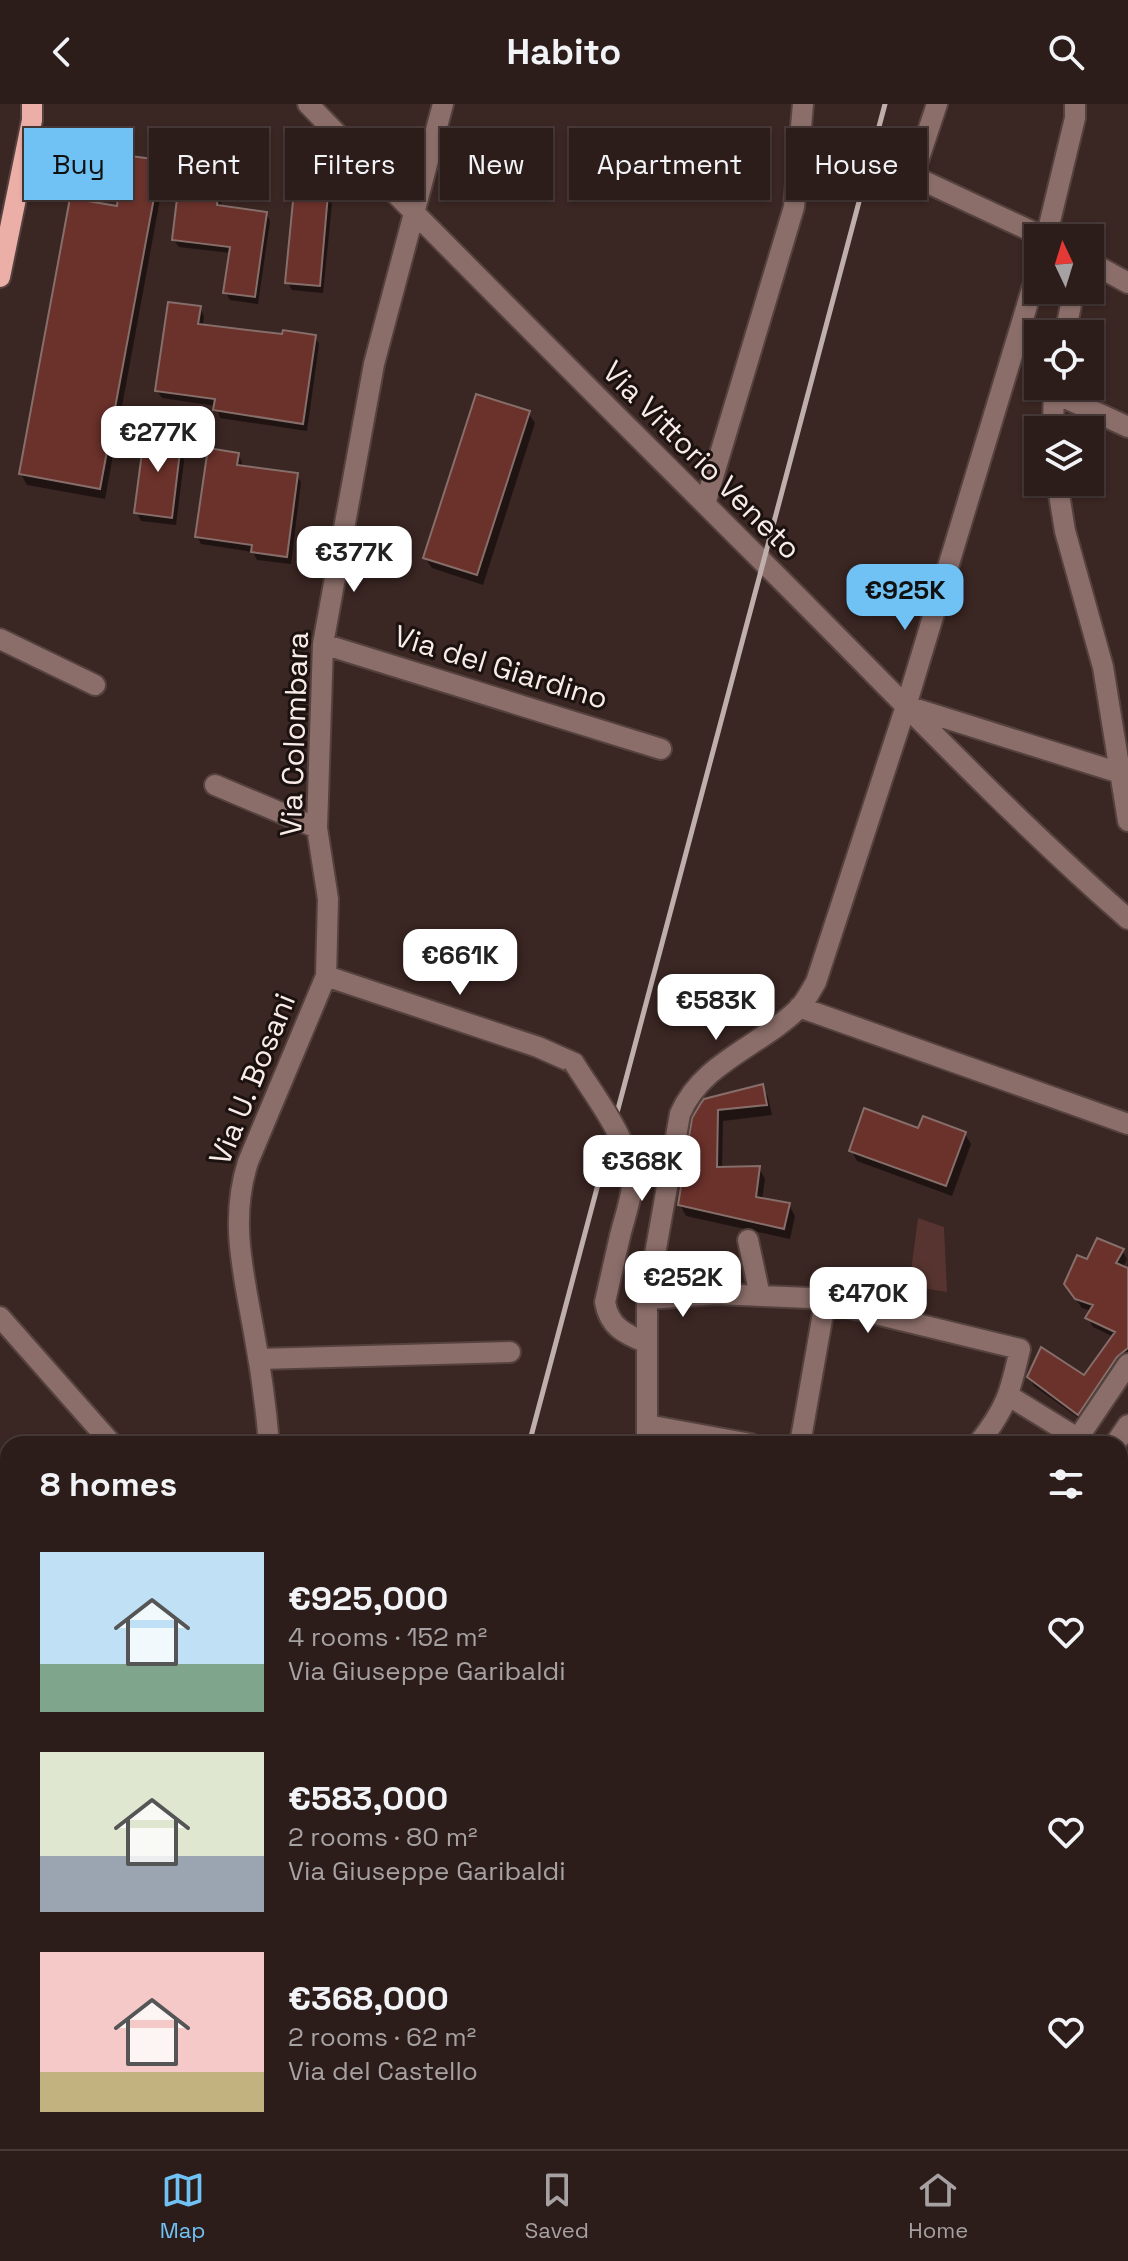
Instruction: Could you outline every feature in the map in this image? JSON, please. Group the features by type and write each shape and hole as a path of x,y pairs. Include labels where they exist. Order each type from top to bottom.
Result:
{"main road":[{"path":"0,277 32,120 32,104"}],"street":[{"name":"Via Vittorio Veneto","path":"308,104 906,706 1068,867 1128,919"},
{"name":"Via Colombara","path":"326,976 328,899 317,828 323,644 374,364 443,104"},
{"path":"705,504 794,207 803,104"},
{"path":"937,104 913,176 1024,228"},
{"path":"1049,224 1075,118 1075,104"},
{"path":"1104,270 1128,283"},
{"path":"668,1436 647,1434 647,1299 680,1114 689,1094 704,1079 799,1007 816,982 906,706 1027,304"},
{"path":"1075,400 1128,427"},
{"path":"1059,496 1065,531 1103,667 1128,821"},
{"path":"0,639 95,685"},
{"name":"Via del Giardino","path":"323,644 661,749"},
{"path":"906,706 1120,773"},
{"path":"215,785 317,828"},
{"path":"326,976 538,1047 574,1063 626,1149 631,1168 632,1187 605,1302 607,1314 613,1325 626,1335 647,1343"},
{"name":"Via U. Bosani","path":"268,1436 237,1208 240,1187 326,976"},
{"path":"799,1007 1128,1124"},
{"path":"748,1240 760,1296"},
{"path":"647,1299 716,1294 810,1298 1020,1349 1009,1396 1002,1412 984,1436"},
{"path":"801,1436 825,1302"},
{"path":"0,1317 105,1436"},
{"path":"259,1359 510,1352"},
{"path":"1084,1436 1128,1364"},
{"path":"1009,1396 1071,1436"}],"shaded area":[{"path":"918,1218 944,1227 947,1292 909,1286"}],"building":[{"path":"133,156 149,158 149,200 154,200 100,489 19,474 70,200 117,206 118,200 133,200"},
{"path":"177,200 218,200 217,205 267,212 255,297 223,293 230,247 172,240"},
{"path":"293,200 327,200 320,286 285,283"},
{"path":"168,302 201,306 198,324 316,335 303,424 213,410 215,399 155,391"},
{"path":"476,394 530,411 477,575 423,558"},
{"path":"145,430 182,435 172,518 134,513"},
{"path":"208,448 239,453 237,465 298,473 287,557 251,552 252,545 195,537"},
{"path":"763,1084 767,1105 718,1110 717,1167 760,1166 756,1197 790,1203 784,1229 678,1205 692,1118 701,1103 704,1099"},
{"path":"864,1108 918,1128 923,1116 966,1132 946,1186 849,1151"},
{"path":"1097,1238 1124,1249 1116,1263 1128,1268 1128,1348 1117,1357 1078,1415 1027,1377 1041,1347 1084,1375 1115,1332 1085,1318 1093,1305 1075,1299 1064,1284 1077,1255 1087,1259"}],"railway":[{"path":"531,1436 885,104"}]}
